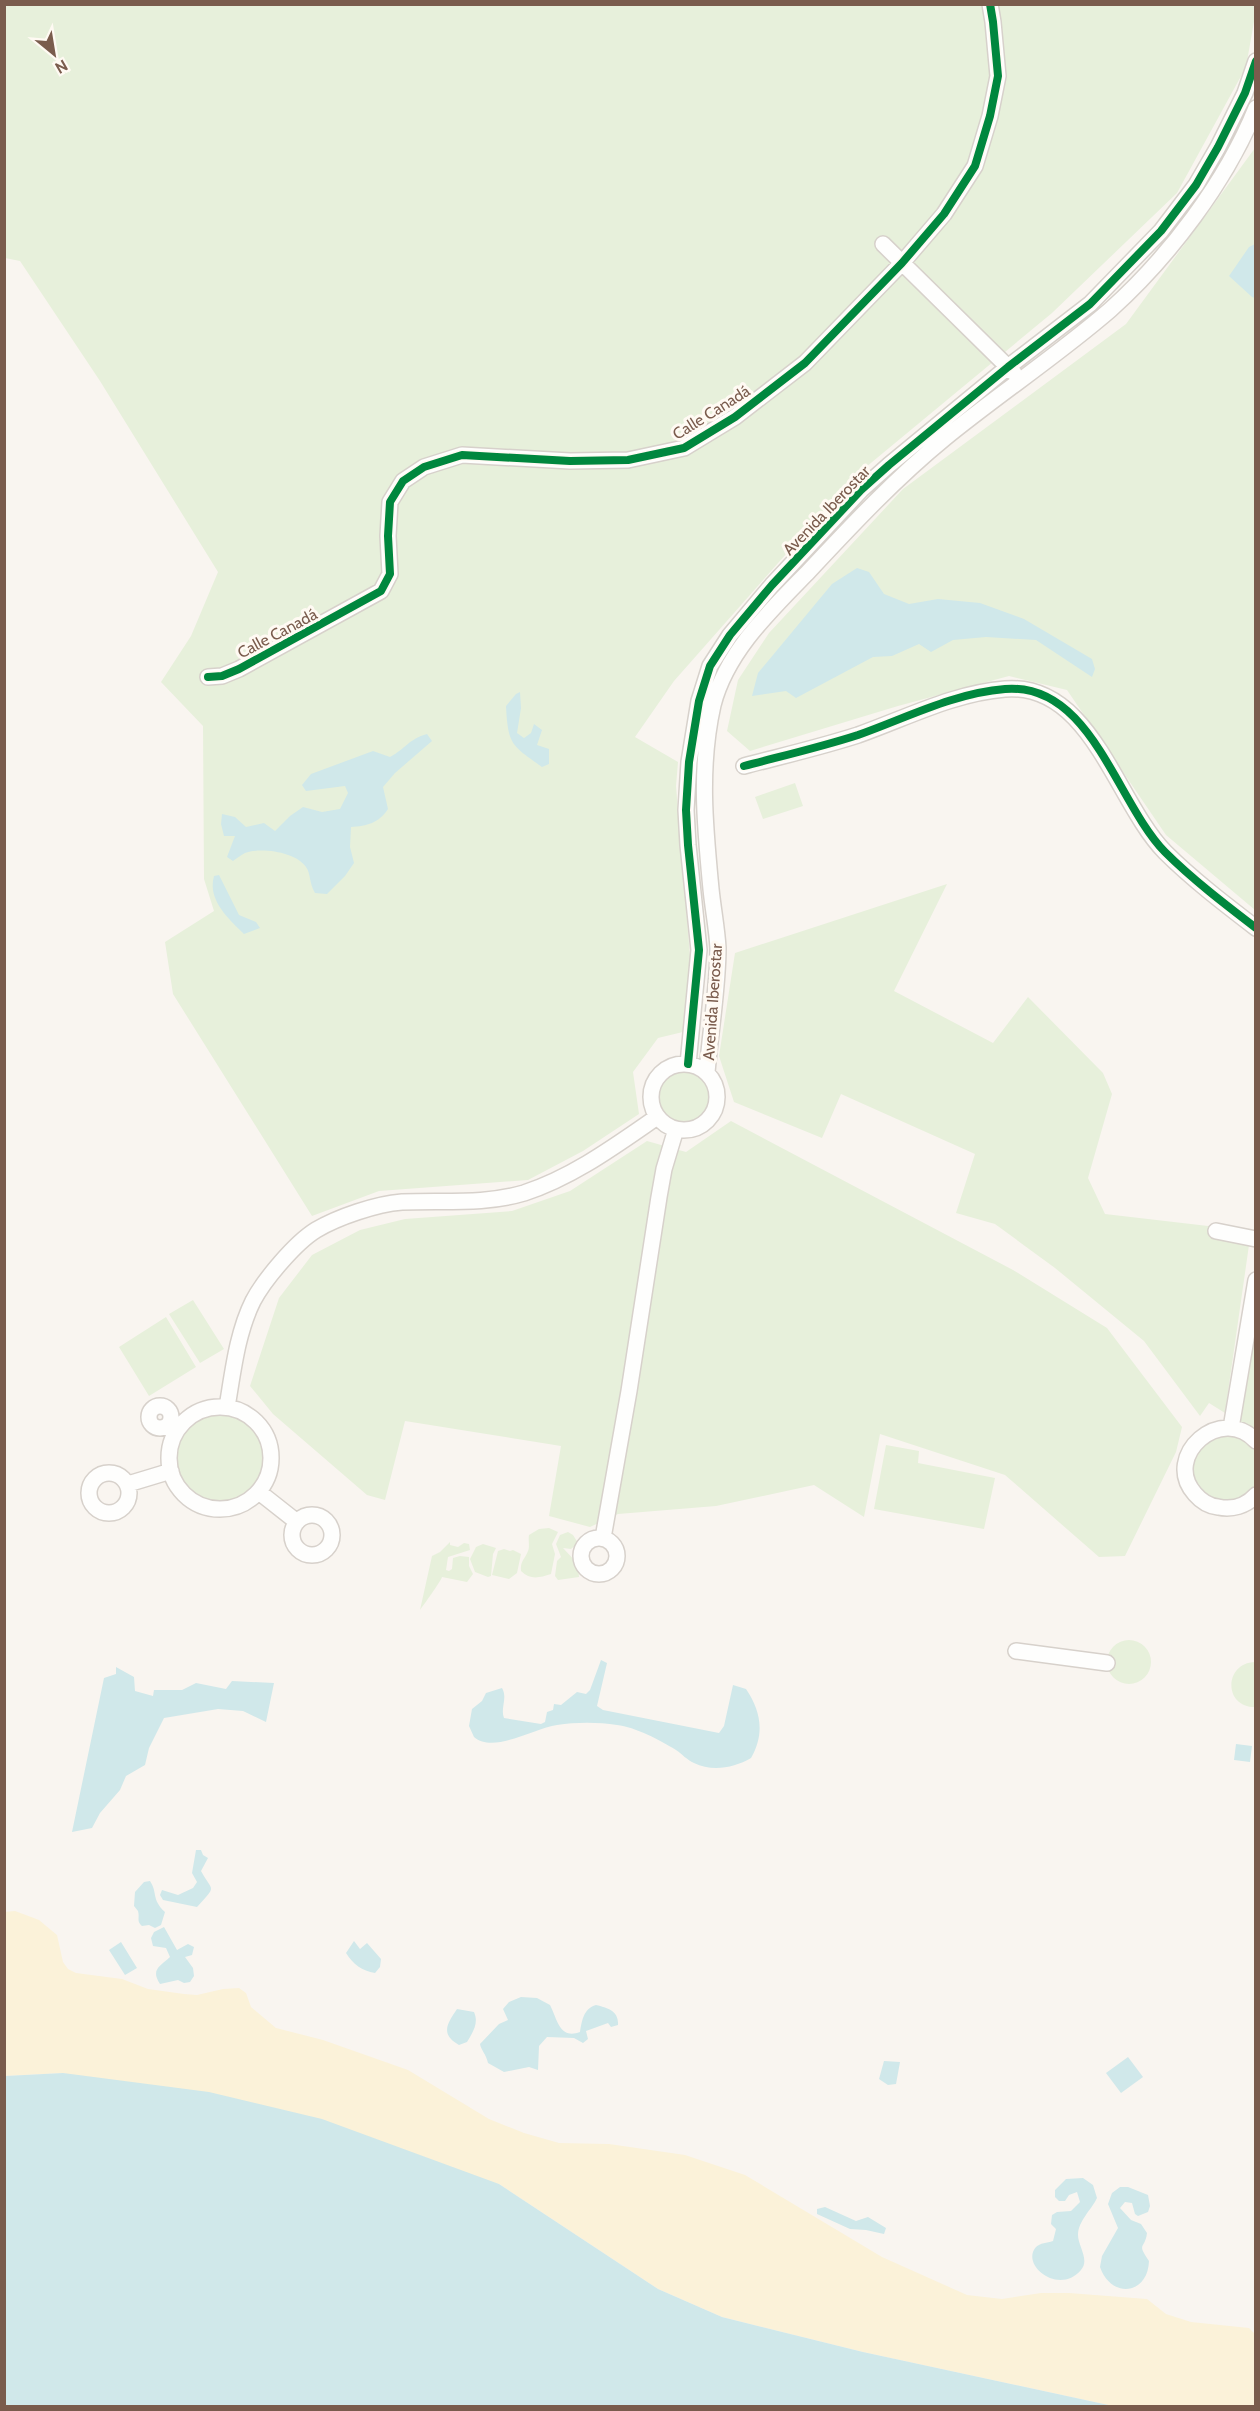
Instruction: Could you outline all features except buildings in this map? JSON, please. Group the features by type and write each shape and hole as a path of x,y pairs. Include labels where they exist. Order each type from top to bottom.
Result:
{"street":[{"name":"Calle Canadá","path":"208,676 222,676 239,669 381,591 390,574 388,536 390,502 403,481 424,467 462,454 570,461 628,460 684,448 735,417 805,363 902,264 944,214 975,166 990,116 998,76 990,4"},
{"name":"Avenida Iberostar","path":"688,1064 699,950 686,810 689,762 699,701 710,666 730,635 772,585 861,490 1008,367 1090,304 1161,231 1196,185 1218,147 1245,93 1256,61"},
{"name":"Avenida Iberostar","path":"707,1073 718,948 704,811 704,783 713,706 726,673 757,626 876,501 945,438 1112,308 1174,242 1208,195 1256,108"},
{"path":"883,244 1020,380"},
{"path":"744,766 857,735 909,715 981,692 1007,689 1032,690 1060,704 1080,722 1164,851 1256,928"},
{"path":"677,1064 688,1064 707,1073 717,1092 713,1112 706,1121 697,1127 676,1129 657,1117 650,1096 658,1076 667,1068 677,1064"},
{"path":"227,1407 238,1347 253,1302 278,1265 315,1231 367,1209 400,1202 475,1202 522,1193 567,1176 657,1117"},
{"path":"603,1538 629,1391 658,1197 676,1129"},
{"path":"1216,1231 1256,1239"},
{"path":"1231,1428 1256,1280"},
{"path":"227,1407 250,1416 262,1428 270,1443 272,1460 268,1477 259,1492 245,1503 229,1509 211,1509 195,1503 182,1493 173,1479 169,1463 170,1446 173,1427 201,1410 227,1407"},
{"path":"1256,1441 1242,1431 1231,1428 1211,1430 1193,1444 1188,1454 1186,1477 1191,1490 1200,1500 1212,1506 1226,1509 1239,1506 1256,1495"},
{"path":"128,1484 171,1471"},
{"path":"259,1492 297,1522"},
{"path":"1016,1651 1107,1663"}],"green space":[{"path":"4,5 1255,5 1246,67 1177,193 1052,313 854,477 674,681 635,737 678,762 676,786 690,956 687,1031 658,1038 633,1072 639,1114 583,1151 528,1180 379,1191 312,1216 173,994 165,942 214,911 204,879 203,726 161,682 191,636 218,572 100,381 20,261 5,258"},
{"path":"1255,148 1255,910 1166,835 1067,690 1009,676 898,706 750,751 727,731 738,680 769,633 903,489 1126,324"},
{"path":"795,783 803,806 763,819 755,797"},
{"path":"947,884 894,991 993,1043 1028,997 1103,1073 1112,1094 1088,1178 1105,1214 1251,1231 1225,1413 1209,1403 1200,1416 1144,1341 1055,1268 995,1224 956,1213 975,1154 841,1094 822,1138 734,1102 719,1056 735,953"},
{"path":"684,1064 697,1067 707,1074 714,1084 717,1097 714,1110 707,1120 697,1127 684,1130 671,1127 661,1120 654,1110 651,1097 654,1084 661,1074 671,1067"},
{"path":"731,1121 1013,1270 1107,1328 1182,1427 1176,1452 1125,1556 1099,1557 1005,1475 880,1434 864,1517 814,1485 716,1506 618,1514 590,1527 549,1516 561,1446 405,1421 385,1500 367,1495 273,1414 250,1386 279,1298 312,1255 360,1230 405,1219 512,1211 570,1191 647,1141 686,1152"},
{"path":"193,1300 224,1349 200,1363 169,1314"},
{"path":"166,1317 196,1367 149,1396 119,1347"},
{"path":"1255,1327 1255,1431 1240,1422"},
{"path":"220,1407 240,1411 256,1422 267,1438 271,1458 267,1478 256,1494 240,1505 220,1509 200,1505 184,1494 173,1478 169,1458 173,1438 184,1422 200,1411"},
{"path":"1211,1430 1255,1441 1255,1495 1212,1506 1185,1466"},
{"path":"886,1445 919,1451 918,1463 995,1478 984,1529 874,1509"},
{"path":"549,1528 558,1532 552,1544 555,1554 551,1574 539,1577 528,1576 521,1571 521,1568 529,1549 529,1535 539,1529"},
{"path":"568,1532 578,1543 571,1549 563,1548 578,1564 579,1577 558,1580 555,1576 557,1561 561,1557 556,1544 560,1535"},
{"path":"450,1542 450,1545 458,1547 464,1543 469,1544 470,1550 448,1557 446,1570 452,1569 453,1558 469,1557 469,1566 473,1574 467,1582 442,1577 420,1610 432,1556"},
{"path":"483,1544 496,1548 493,1554 491,1576 488,1577 475,1572 470,1559 476,1547"},
{"path":"504,1549 521,1554 517,1573 509,1579 492,1575 498,1551"},
{"path":"1129,1640 1138,1641 1145,1646 1150,1653 1150,1671 1145,1678 1138,1683 1129,1684 1120,1683 1113,1678 1108,1671 1107,1662 1108,1653 1113,1646 1120,1641"},
{"path":"1255,1662 1255,1707 1237,1700 1231,1685 1237,1669"}],"sand":[{"path":"15,1911 39,1920 57,1935 63,1962 68,1969 76,1973 122,1979 148,1989 184,1994 197,1995 239,1988 246,1993 251,2007 276,2028 323,2040 408,2070 489,2119 524,2133 559,2143 609,2144 685,2155 745,2175 882,2257 967,2295 1002,2299 1041,2293 1069,2293 1147,2299 1166,2314 1191,2322 1249,2328 1255,2334 1255,2406 1113,2406 863,2352 722,2317 658,2289 499,2184 63,2073 5,2076 4,1912"}],"water":[{"path":"1255,244 1255,298 1229,276 1249,247"},
{"path":"857,568 869,572 884,594 909,604 938,599 980,603 1024,619 1092,659 1095,669 1092,677 1036,640 986,637 953,640 931,652 919,644 892,656 873,657 796,698 786,691 752,696 758,673 832,584"},
{"path":"520,692 521,708 517,733 524,738 531,733 534,724 542,730 537,745 549,749 549,764 542,767 518,749 510,737 506,706"},
{"path":"427,734 432,741 395,773 383,787 388,809 381,818 362,826 351,827 350,847 354,863 327,894 315,893 306,867 287,854 252,851 233,861 227,857 235,836 224,836 221,824 222,814 235,817 246,827 264,823 275,831 303,807 322,812 340,809 348,793 345,786 306,791 302,785 311,774 373,751 390,757"},
{"path":"219,875 239,915 256,922 260,928 244,934 226,915 216,901 214,893 214,876"},
{"path":"601,1660 607,1663 597,1706 603,1710 719,1733 724,1726 733,1685 746,1689 758,1714 760,1731 751,1758 723,1768 701,1766 691,1762 663,1742 632,1728 602,1723 557,1725 492,1743 474,1737 469,1726 472,1709 482,1701 486,1693 502,1688 504,1718 541,1724 545,1722 547,1712 553,1710 554,1704 561,1705 577,1692 586,1694 590,1690"},
{"path":"116,1667 134,1677 135,1691 153,1696 154,1690 182,1690 196,1683 226,1689 232,1681 274,1683 266,1722 243,1711 218,1709 164,1718 149,1748 145,1765 126,1776 120,1790 100,1813 92,1828 72,1832 104,1678 116,1674"},
{"path":"1236,1744 1252,1746 1250,1762 1234,1760"},
{"path":"196,1850 201,1850 208,1858 201,1871 210,1886 210,1891 197,1907 163,1900 160,1895 162,1890 178,1895 193,1888 197,1882 192,1873"},
{"path":"150,1881 156,1900 165,1912 161,1925 155,1928 140,1924 138,1911 134,1906 135,1892 144,1882"},
{"path":"164,1927 177,1950 188,1944 194,1947 192,1955 185,1957 193,1968 194,1976 190,1982 184,1983 178,1980 160,1984 157,1979 156,1971 170,1957 166,1948 153,1946 151,1938 154,1932"},
{"path":"354,1941 360,1949 367,1943 381,1959 380,1967 375,1973 358,1966 346,1953"},
{"path":"121,1942 137,1968 125,1975 109,1950"},
{"path":"521,1997 537,1998 550,2005 560,2026 567,2033 580,2032 586,2012 596,2005 615,2013 618,2025 611,2027 608,2023 586,2031 588,2039 583,2043 574,2038 547,2037 539,2046 538,2070 529,2067 504,2072 488,2063 480,2044 499,2024 508,2020 503,2009 509,2002"},
{"path":"457,2009 474,2012 476,2020 467,2042 459,2045 447,2033 450,2019"},
{"path":"1128,2057 1143,2077 1121,2093 1106,2073"},
{"path":"884,2061 900,2062 896,2084 888,2085 879,2079"},
{"path":"63,2073 209,2092 322,2119 499,2184 658,2289 722,2317 863,2352 1113,2406 5,2406 5,2076"},
{"path":"1083,2178 1093,2185 1097,2198 1079,2230 1078,2239 1084,2257 1083,2266 1072,2277 1062,2280 1053,2279 1037,2269 1032,2254 1036,2247 1053,2241 1056,2229 1051,2224 1052,2215 1057,2212 1071,2211 1080,2202 1077,2192 1069,2195 1065,2201 1059,2201 1055,2197 1055,2190 1066,2179"},
{"path":"1120,2187 1128,2187 1148,2195 1150,2206 1148,2212 1138,2216 1135,2214 1132,2203 1125,2202 1120,2208 1131,2220 1141,2224 1147,2233 1142,2248 1149,2261 1147,2272 1142,2281 1128,2289 1112,2284 1100,2267 1102,2256 1118,2228 1108,2204 1112,2193"},
{"path":"825,2207 856,2221 868,2217 886,2228 884,2234 850,2229 817,2214 817,2209"}],"cycle path":[{"path":"208,677 222,676 239,669 381,591 390,574 388,536 390,502 403,481 424,467 462,455 570,461 628,460 684,448 735,417 805,363 902,263 944,214 975,166 990,116 998,76 990,4"},
{"path":"688,1064 699,950 686,810 689,762 699,701 710,666 730,635 772,585 861,490 1008,367 1090,304 1161,231 1196,185 1218,147 1245,93 1256,61"},
{"path":"744,766 858,735 967,695 1005,689 1035,692 1059,704 1080,724 1099,749 1131,804 1165,852 1198,882 1256,928"}]}
